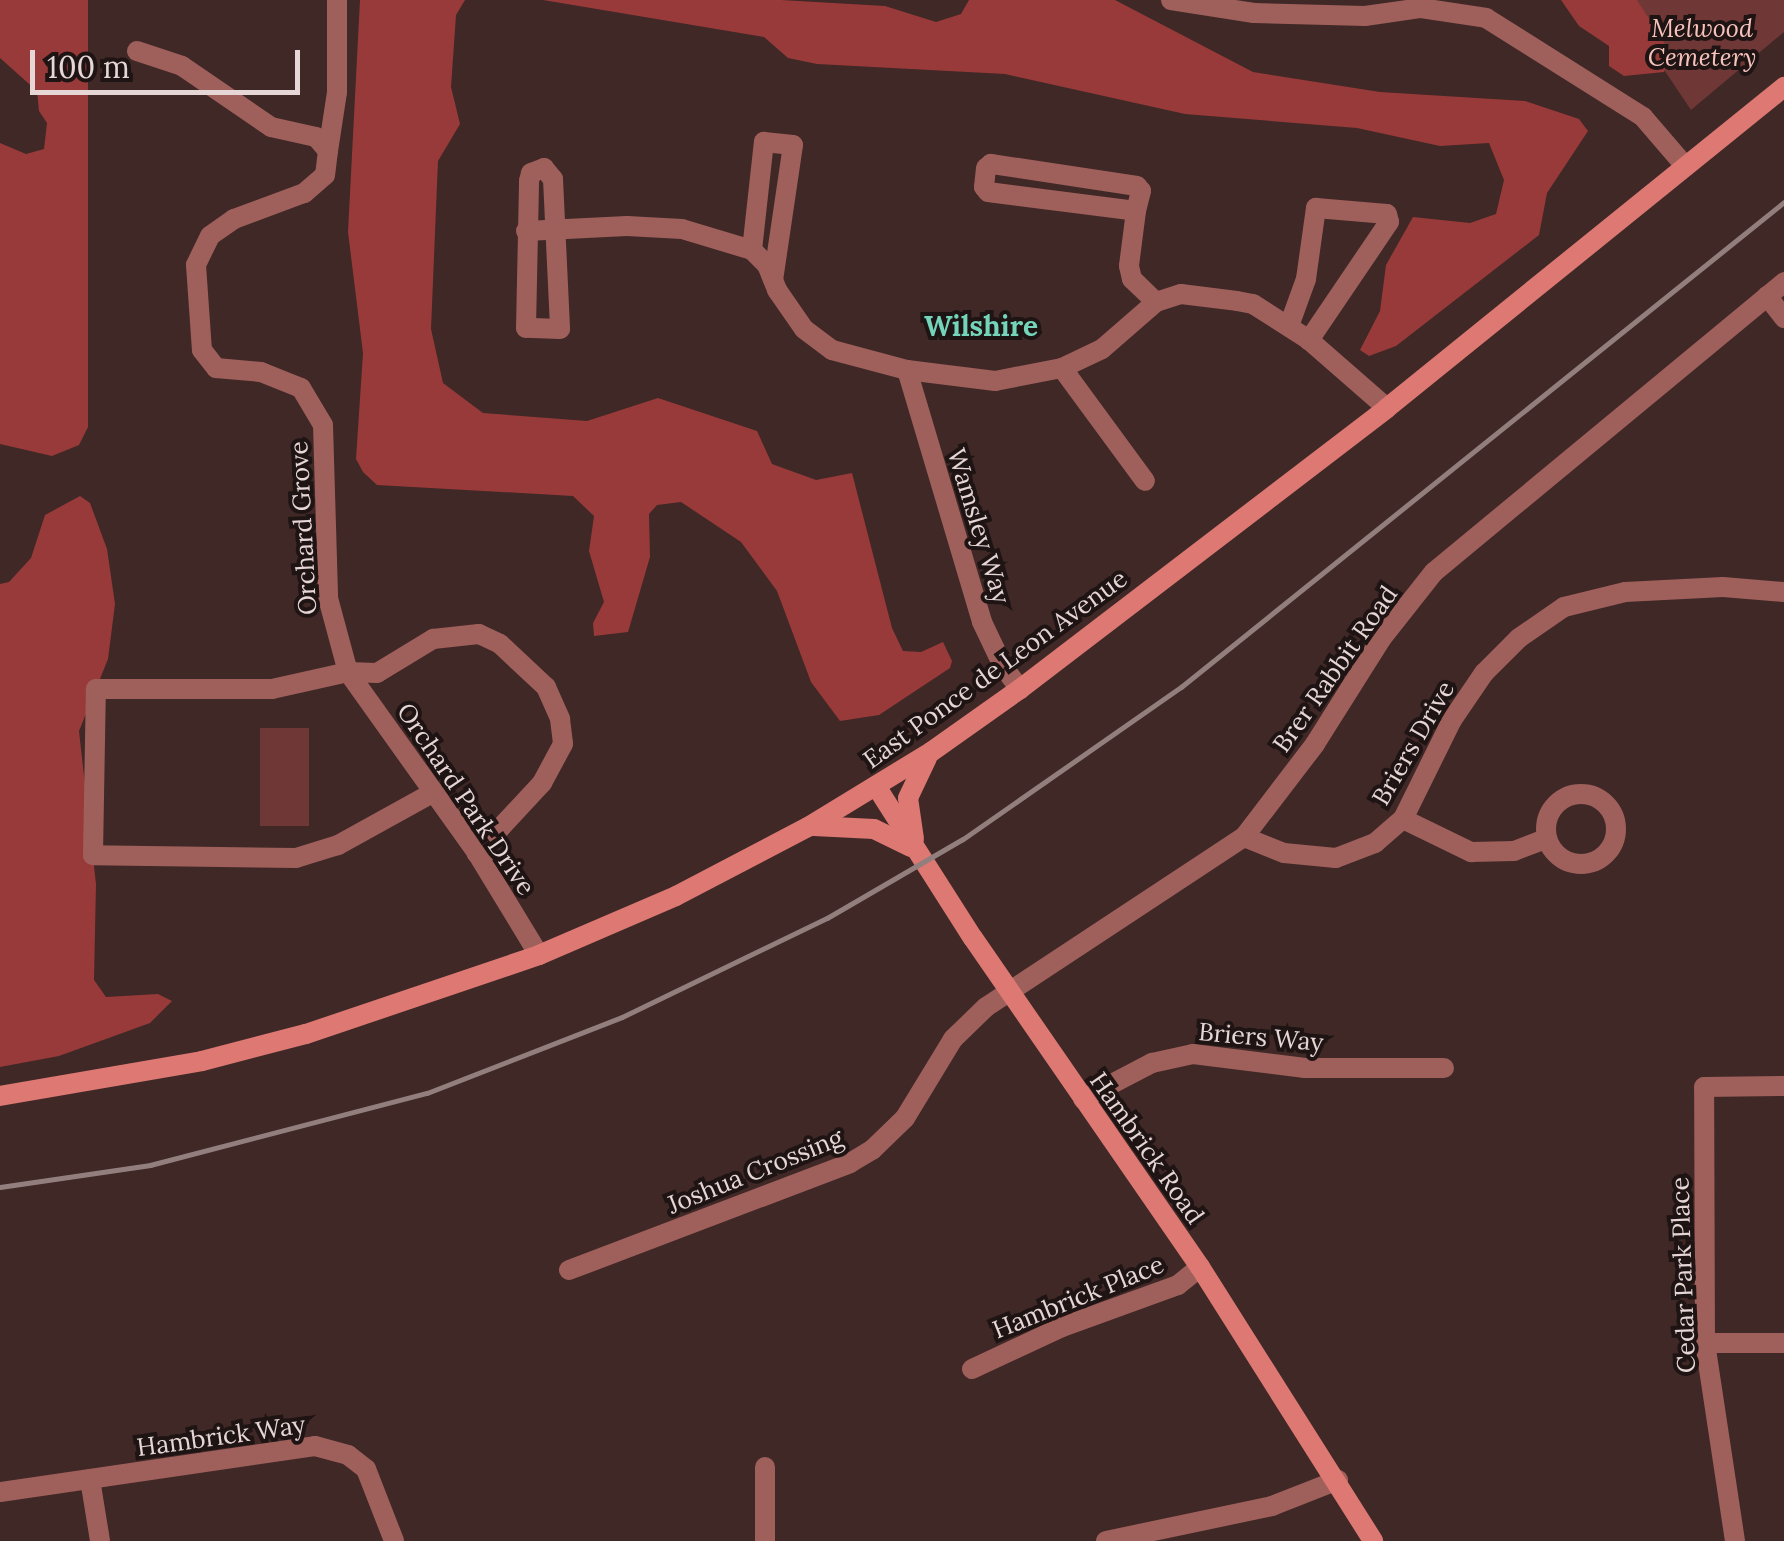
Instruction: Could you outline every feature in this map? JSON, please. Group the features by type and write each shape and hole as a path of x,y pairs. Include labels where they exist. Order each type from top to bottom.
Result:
{"main road":[{"name":"East Ponce de Leon Avenue","path":"0,1096 202,1061 306,1034 539,956 676,896 808,827 930,752 1020,689 1387,408 1784,88"},
{"path":"916,851 908,798 916,773 930,752"},
{"name":"Hambrick Road","path":"876,786 1010,991 1200,1266 1373,1541"},
{"path":"808,827 874,829 916,851"}],"street":[{"path":"328,151 338,92 337,0"},
{"path":"1172,0 1254,13 1365,16 1421,8 1486,18 1643,117 1685,166"},
{"path":"137,51 182,66 271,127 316,137 328,151"},
{"path":"752,250 764,142 793,145 773,280"},
{"name":"Orchard Grove","path":"328,151 325,175 304,193 234,219 210,236 196,265 202,350 216,368 260,372 301,388 323,425 328,598 348,672"},
{"path":"1136,211 988,192 984,187 986,168 990,164 1138,186 1141,190 1129,266 1132,278 1156,302"},
{"path":"544,168 553,179 556,232 560,329 526,328 528,181 531,173 544,168"},
{"path":"1289,326 1306,278 1316,208 1388,214 1389,222 1309,340"},
{"path":"526,231 627,226 682,230 752,250 804,329 832,350 907,370 994,381 1062,368 1102,348 1156,302 1181,294 1237,301 1309,340 1387,408"},
{"path":"1776,289 1784,318"},
{"name":"Brer Rabbit Road","path":"1010,991 1244,838 1315,744 1381,639 1434,572 1776,289"},
{"path":"1062,368 1145,480"},
{"name":"Wamsley Way","path":"907,370 982,622 1002,666 1020,689"},
{"name":"Briers Drive","path":"1244,838 1284,853 1336,858 1375,842 1403,819 1452,720 1484,673 1518,638 1564,607 1625,592 1722,587 1784,592"},
{"path":"434,792 338,845 296,858 93,855 96,689 272,690 348,672 377,673 433,639 478,634 500,644 546,687 560,719 563,744 542,783 477,853"},
{"name":"Orchard Park Drive","path":"348,672 477,853 539,956"},
{"path":"1403,819 1471,852 1514,851 1546,839"},
{"name":"Joshua Crossing","path":"570,1270 850,1163 872,1150 905,1118 952,1039 1010,991"},
{"name":"Briers Way","path":"1083,1099 1152,1063 1193,1054 1305,1068 1444,1068"},
{"name":"Cedar Park Place","path":"1734,1541 1705,1343 1704,1087 1784,1086"},
{"name":"Hambrick Place","path":"972,1369 1062,1327 1178,1284 1200,1266"},
{"path":"1705,1343 1784,1343"},
{"name":"Hambrick Way","path":"0,1492 316,1446 348,1455 366,1470 394,1541"},
{"path":"764,1467 765,1541"},
{"path":"90,1479 100,1541"},
{"path":"1106,1541 1272,1506 1338,1480"}],"green space":[{"name":"Melwood Cemetery","path":"1617,0 1784,0 1784,32 1691,110"},
{"path":"260,728 309,728 309,826 260,826"}],"shaded area":[{"path":"0,0 88,0 88,427 79,445 52,456 0,444 0,143 26,154 44,149 47,123 39,111 37,91 0,58"},
{"path":"360,0 465,0 456,15 451,87 460,124 438,161 431,329 443,383 483,413 587,421 658,398 757,431 772,464 816,480 852,473 892,628 903,651 921,652 943,642 952,661 950,668 879,715 840,721 811,682 777,591 741,542 681,502 657,505 649,514 650,557 628,632 594,636 593,623 604,602 589,551 594,516 573,496 377,485 363,472 356,459 363,353 348,232"},
{"path":"543,0 781,0 885,6 936,22 961,14 969,0 1115,0 1253,72 1380,92 1525,101 1579,119 1588,131 1547,193 1539,235 1396,346 1369,356 1360,350 1380,311 1386,265 1413,217 1470,223 1496,214 1504,180 1489,143 1440,146 1357,128 1185,114 1005,74 817,64 788,58 764,37"},
{"path":"1561,0 1637,0 1670,52 1664,72 1624,76 1609,66 1609,46 1579,26"},
{"path":"80,496 90,503 107,549 115,604 108,659 79,731 96,884 94,980 106,997 158,994 172,1001 150,1023 59,1056 0,1067 0,584 9,582 31,558 45,515"}],"railway":[{"path":"0,1187 150,1165 427,1093 622,1017 827,918 963,839 1181,687 1784,202"}],"district":[{"name":"Wilshire","path":"981,326"}]}
